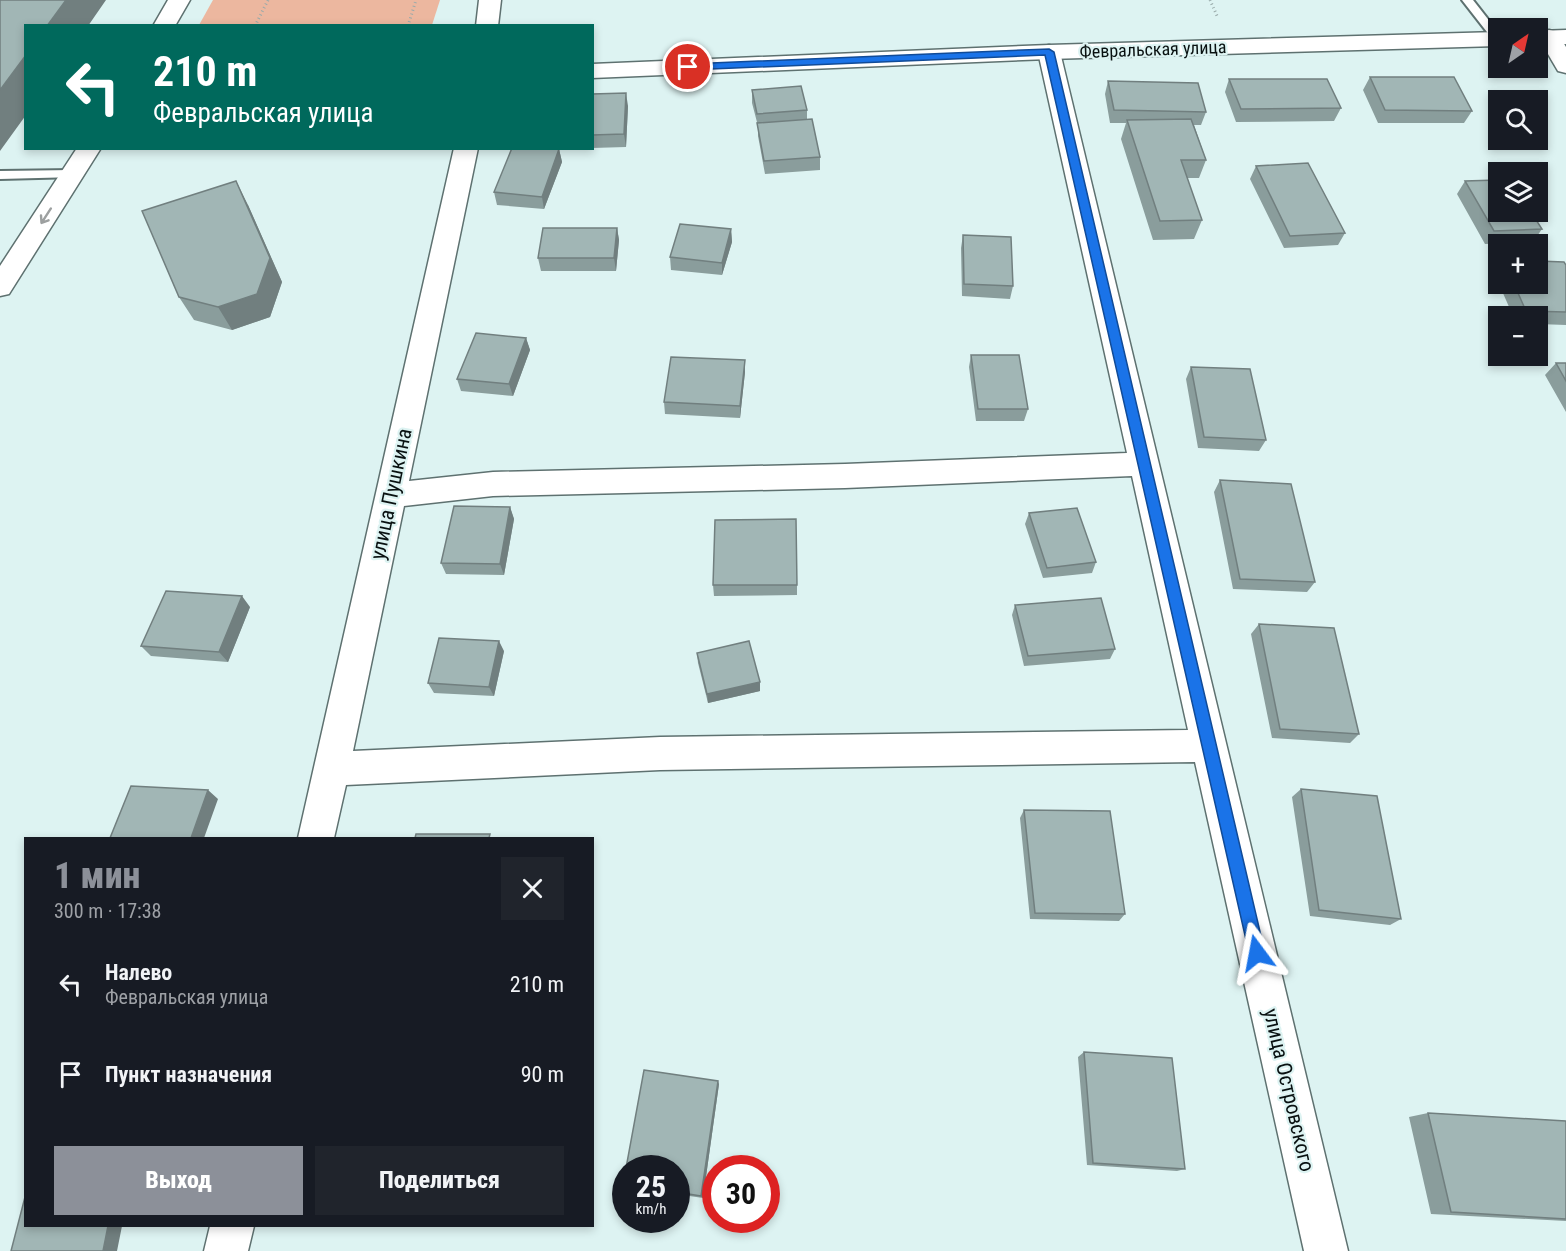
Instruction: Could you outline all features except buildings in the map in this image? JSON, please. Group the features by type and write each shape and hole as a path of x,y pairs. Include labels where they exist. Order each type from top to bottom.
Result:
{"street":[{"path":"165,24 179,0"},
{"path":"487,24 490,0"},
{"path":"1551,37 1566,66"},
{"name":"Февральская улица","path":"594,71 1049,52 1488,39"},
{"name":"улица Островского","path":"1049,52 1326,1251"},
{"path":"0,287 88,150"},
{"name":"улица Пушкина","path":"316,837 466,150"},
{"path":"391,495 493,484 845,476 1144,464"},
{"path":"331,769 455,761 754,750 1209,746"},
{"path":"226,1251 232,1227"}],"lane":[{"path":"1467,0 1488,26"},
{"path":"0,175 73,174"}],"path":[{"path":"256,24 268,0"},
{"path":"409,24 416,0"},
{"path":"1210,0 1219,20"}],"shaded area":[{"path":"213,0 440,0 432,24 200,24"}],"route":[{"path":"688,67 1049,52 1257,953"}]}
